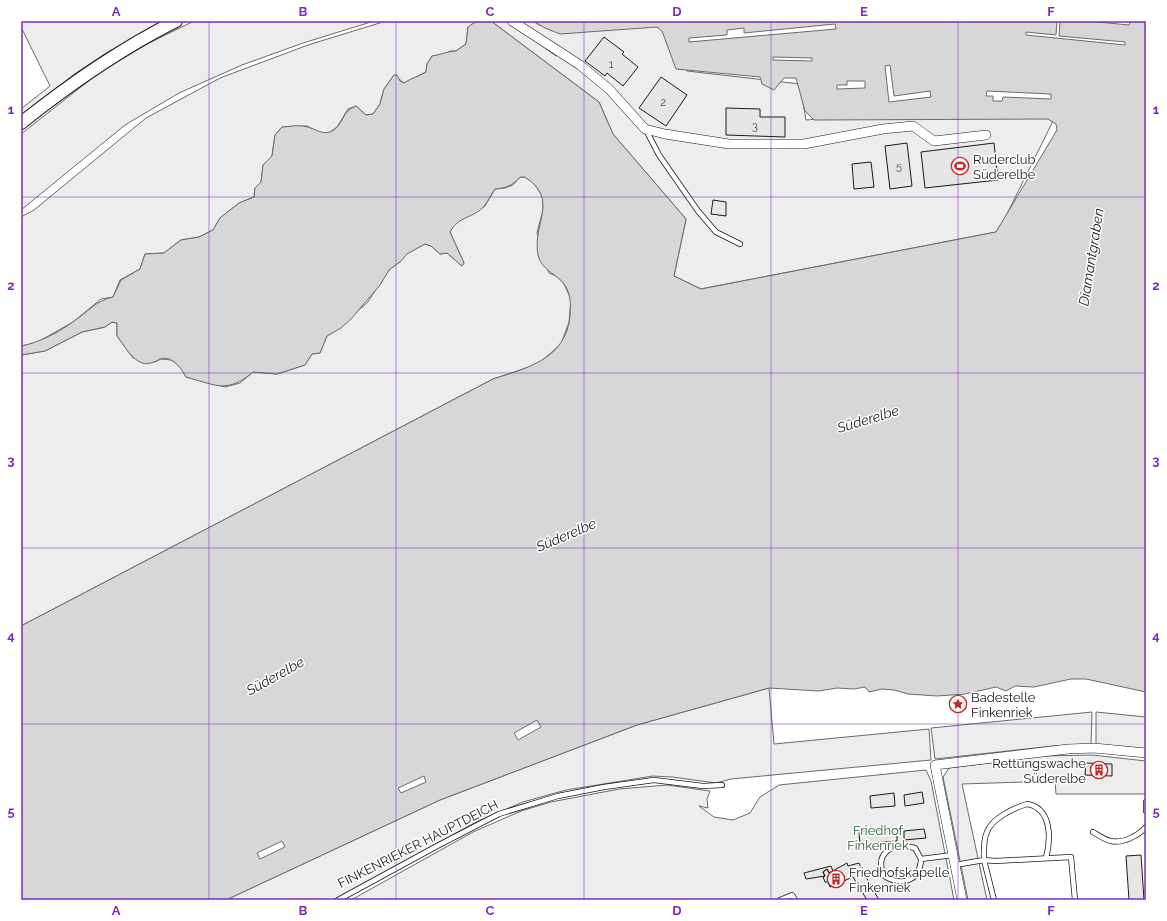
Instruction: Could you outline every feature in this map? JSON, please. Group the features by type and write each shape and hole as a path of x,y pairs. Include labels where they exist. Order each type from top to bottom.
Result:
{"street":[{"path":"21,123 96,67 129,46 176,21"},
{"path":"512,21 580,65 609,89 645,128 665,134 730,144 804,144 883,129 913,126 934,141 986,135"},
{"path":"962,900 935,765 1068,749 1094,748 1146,753"}],"lane":[{"path":"645,128 659,155 698,211 716,232 740,244"},
{"name":"FINKENRIEKER HAUPTDEICH","path":"338,900 499,814 558,796 604,787 654,780 703,786 722,785"},
{"path":"1146,802 1146,811"},
{"path":"994,900 984,860 986,832 990,825 1004,815 1028,804 1038,807 1045,817 1049,827 1049,843 1046,858"},
{"path":"1093,832 1112,841 1127,839 1141,832 1146,827"},
{"path":"901,846 914,848 921,859 918,872 909,880 898,882 893,881 883,875 881,860 886,851 892,848 901,846"},
{"path":"921,859 953,855"},
{"path":"955,865 984,860 995,861 1071,858 1075,900"},
{"path":"780,900 792,895 795,900"}],"shaded area":[{"path":"21,21 165,21 106,53 73,75 21,117 21,109 50,86 21,27"},
{"path":"194,21 374,21 303,43 242,65 179,93 125,125 21,210 21,134 100,72 149,43"},
{"path":"386,21 480,21 468,27 466,44 456,51 450,51 445,54 432,56 427,64 426,72 404,83 394,75 384,89 380,104 373,114 366,115 356,106 348,109 337,127 330,132 322,134 307,126 282,127 275,135 272,156 263,165 261,182 255,188 254,197 239,203 220,218 213,230 199,237 181,240 164,253 145,254 140,269 120,280 113,297 101,299 73,322 36,343 21,346 21,217 34,210 146,118 220,78 308,45"},
{"path":"491,21 507,21 556,56 564,52 517,21 533,21 539,25 658,21 687,71 800,84 806,120 894,113 1056,115 1005,218 996,232 701,289 674,276 686,219 613,134 599,102"},
{"path":"520,177 525,177 533,182 543,197 543,210 537,233 549,273 558,277 564,284 571,299 569,322 561,344 538,364 493,379 21,626 21,355 45,351 82,332 105,327 112,322 117,323 117,336 133,358 155,362 161,359 171,360 180,366 186,377 225,387 240,383 253,372 277,374 305,365 312,354 320,353 327,336 367,303 389,270 401,261 406,254 425,244 431,246 440,254 447,253 462,266 464,263 450,232 455,223 485,206 495,189 513,185"},
{"path":"769,688 774,744 929,729 931,760 731,779 716,783 653,776 566,790 523,802 478,821 333,900 226,900 440,800 637,725"},
{"path":"1092,712 1091,745 1053,746 935,759 931,728"},
{"path":"1096,712 1146,717 1146,749 1096,745"},
{"path":"1092,755 1146,761 1146,794 1056,794 1055,781 962,784 987,900 968,900 943,777 949,768 1043,756"},
{"name":"Friedhof Finkenriek","path":"926,770 931,781 954,900 351,900 473,832 521,811 551,802 619,789 667,785 710,791 707,799 708,808 699,806 714,817 733,820 750,813 760,797 779,785"}],"water":[{"path":"491,21 599,102 613,134 686,219 674,276 701,289 996,232 1057,130 1056,124 1048,119 814,120 805,111 796,78 784,78 774,90 762,84 760,77 676,69 662,31 657,27 560,34 533,21 1146,21 1146,692 1086,679 1071,679 1034,687 1015,686 1006,691 996,687 965,694 937,696 908,694 894,690 882,689 869,692 865,687 854,689 837,688 819,691 769,688 637,725 440,800 226,900 21,900 21,626 493,379 519,371 543,360 553,352 567,331 570,316 570,303 569,295 564,284 542,264 538,255 537,243 543,203 541,194 525,177 520,177 509,186 495,189 481,209 462,220 450,232 464,263 462,266 447,253 440,254 431,246 425,244 407,254 401,261 389,270 380,285 351,319 341,328 327,336 320,353 312,354 305,365 277,374 253,372 236,383 221,386 214,385 186,377 176,363 168,359 164,358 147,364 138,361 131,355 117,336 117,323 112,322 105,327 82,332 45,351 21,355 21,346 42,340 56,333 79,318 96,304 113,297 121,280 140,269 145,254 164,253 181,240 199,237 213,230 220,218 239,203 254,197 255,188 261,182 263,165 272,156 275,135 282,127 301,126 324,133 333,130 338,126 345,114 356,106 366,115 373,114 380,104 384,89 394,75 397,75 400,81 404,83 423,74 426,72 427,64 432,56 456,51 466,44 468,27 478,22"}],"pier":[{"path":"1057,21 1060,21 1059,36 1125,42 1125,45 1026,35 1026,32 1056,35"},
{"path":"1088,21 1117,21 1130,22 1129,25"},
{"path":"835,24 836,29 689,42 689,38 727,35 727,30 744,28 744,33"},
{"path":"773,57 812,58 812,61 773,60"},
{"path":"890,65 894,96 930,91 931,97 889,102 885,66"},
{"path":"847,81 865,81 865,88 837,89 837,85 847,85"},
{"path":"987,91 1051,94 1051,99 1003,97 1002,101 993,101 993,96 986,96"},
{"path":"537,720 541,727 518,740 514,733"},
{"path":"424,776 426,782 401,793 398,788"},
{"path":"282,841 285,847 260,859 257,853"}],"building":[{"path":"604,37 624,52 622,54 638,67 623,86 607,73 605,76 585,61"},
{"path":"661,77 687,95 666,126 639,108"},
{"path":"726,108 760,109 760,117 785,117 785,137 726,135"},
{"path":"907,143 912,186 890,189 885,146"},
{"name":"Ruderclub Süderelbe","path":"994,143 998,180 925,188 921,152"},
{"path":"871,162 874,187 854,189 852,164"},
{"path":"713,200 726,202 726,216 711,214"},
{"name":"Rettungswache Süderelbe","path":"1086,763 1112,764 1112,776 1085,775"},
{"path":"922,792 924,803 905,806 904,795"},
{"path":"894,793 895,806 871,808 870,796"},
{"path":"897,829 897,841 860,844 859,832"},
{"path":"924,829 926,838 904,840 904,831"},
{"path":"1141,855 1144,900 1129,900 1126,856"},
{"name":"Friedhofskapelle Finkenriek","path":"847,863 848,866 859,863 862,870 860,871 863,876 865,875 879,900 867,900 853,877 830,887 828,882 825,882 823,872 827,869 829,873"},
{"path":"831,866 833,871 829,873 827,869 823,872 825,876 806,879 804,873"}],"place":[{"name":"Ruderclub Süderelbe","path":"960,166"},
{"name":"Badestelle Finkenriek","path":"958,704"},
{"name":"Rettungswache Süderelbe","path":"1099,770"},
{"name":"Friedhofskapelle Finkenriek","path":"836,879"}],"water label":[{"name":"Diamantgraben","path":"1091,257"},
{"name":"Süderelbe","path":"868,419"},
{"name":"Süderelbe","path":"566,535"},
{"name":"Süderelbe","path":"275,676"}]}
